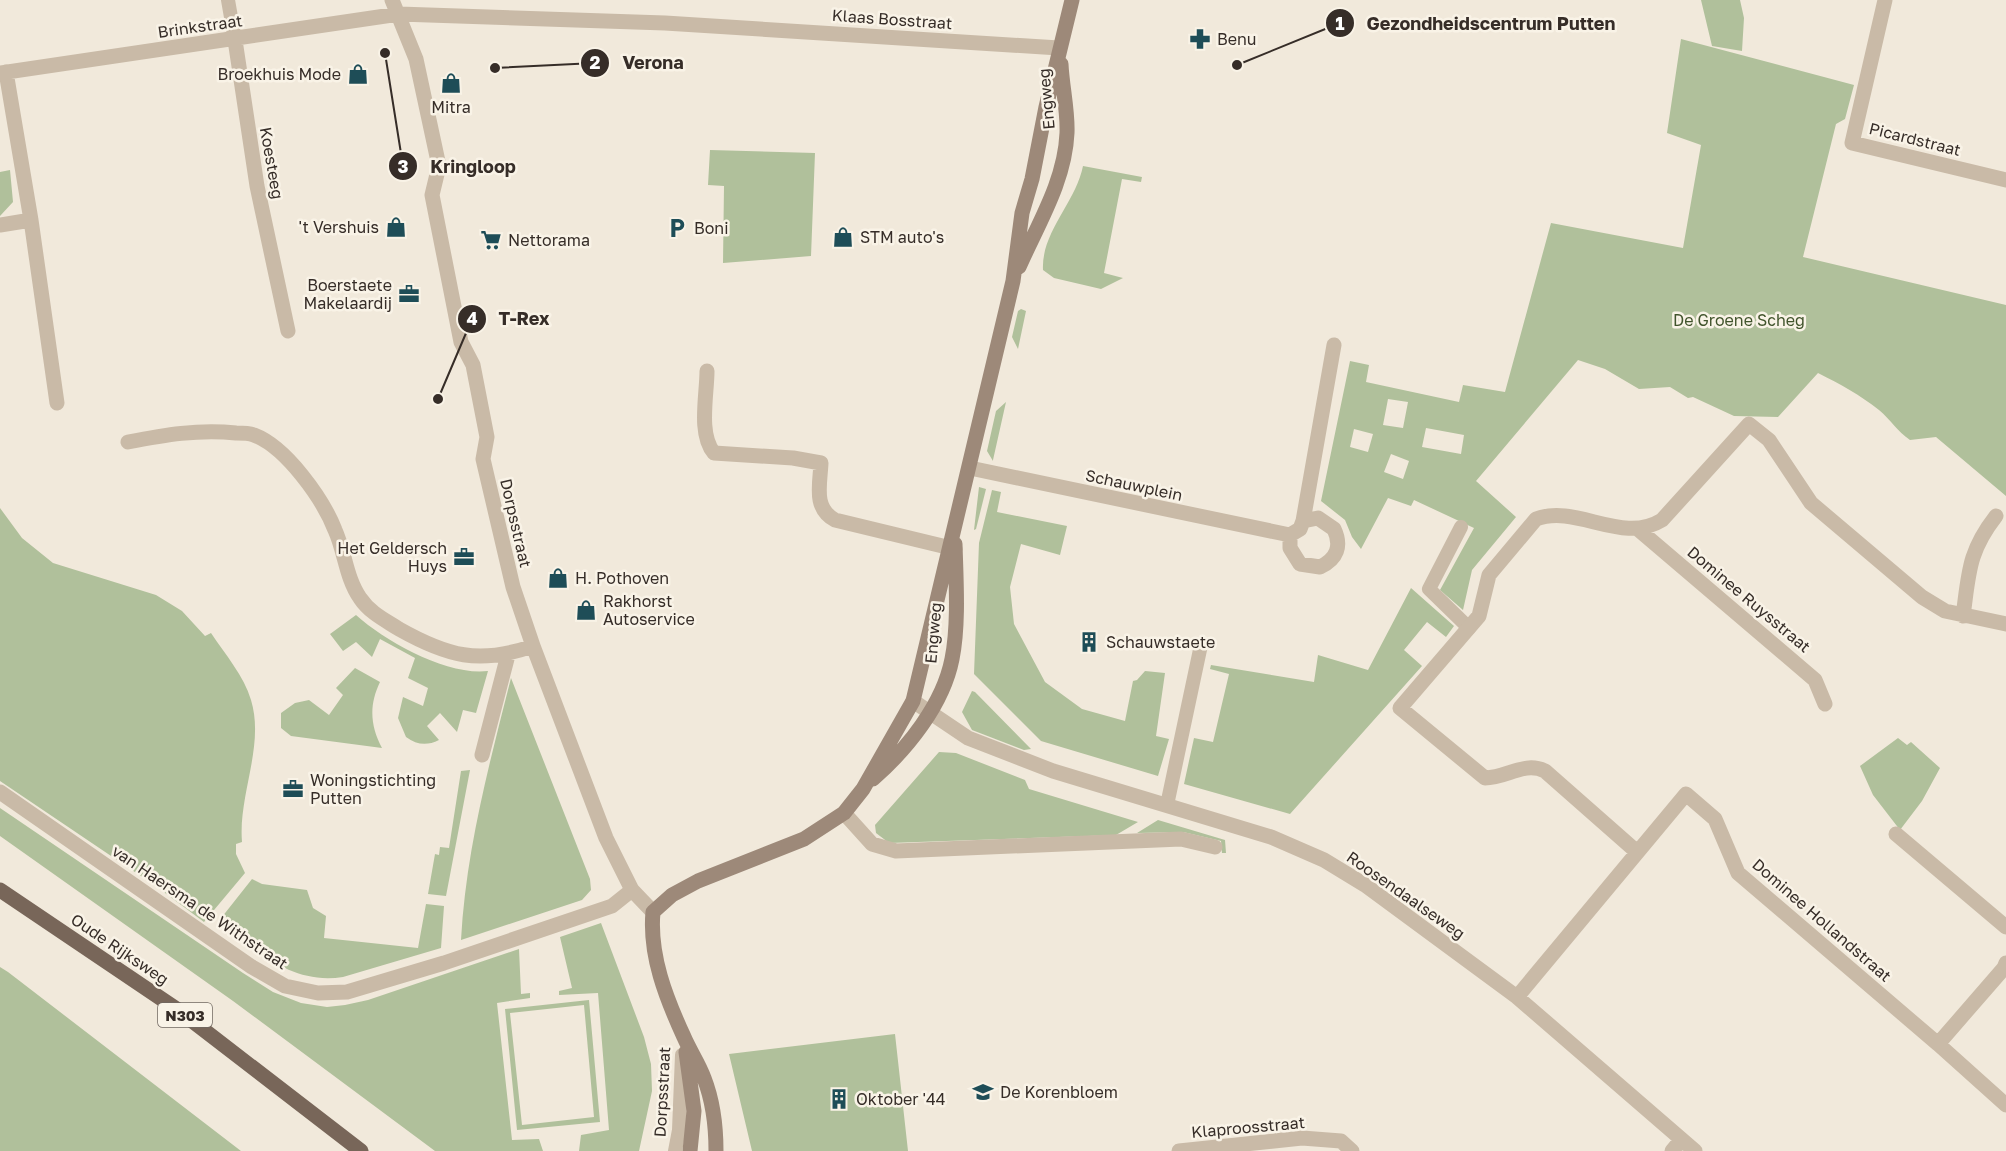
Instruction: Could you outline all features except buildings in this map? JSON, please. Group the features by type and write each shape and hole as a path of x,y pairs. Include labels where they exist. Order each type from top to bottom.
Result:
{"main road":[{"name":"Oude Rijksweg","path":"0,890 178,1010 361,1151"}],"street":[{"name":"Dorpsstraat","path":"392,0 416,59 439,166 432,195 461,342 473,365 487,437 483,459 513,587 606,838 632,890 653,912 651,937 657,966 682,1035 705,1078 712,1106 716,1151"},
{"name":"Engweg","path":"863,789 900,756 944,685 952,658 952,548 955,523 1013,281 1022,213 1072,0"},
{"name":"Picardstraat","path":"1885,0 1852,143 2006,180"},
{"name":"Brinkstraat","path":"57,403 31,220 3,72 235,40 399,14"},
{"name":"Klaas Bosstraat","path":"399,14 676,24 1059,48"},
{"name":"Koesteeg","path":"235,40 256,186 288,331"},
{"name":"Engweg","path":"1013,281 1060,176 1065,153 1067,131 1059,48"},
{"path":"0,225 31,220"},
{"path":"1303,521 1318,518 1334,529 1338,547 1335,556 1320,567 1300,564 1290,548 1290,535 1300,529 1303,521 1334,345"},
{"path":"707,371 706,434 707,445 714,453 793,458 821,463 819,504 825,514 835,520 952,548"},
{"path":"1637,852 1545,771 1535,766 1525,767 1496,778 1485,778 1400,708 1479,616 1489,574 1536,519 1559,515 1639,530 1662,520 1749,424 1769,440 1811,503 1922,597 1945,610 1963,616 2006,624"},
{"path":"128,442 178,432 217,431 254,435 280,453 304,478 320,500 335,530 348,573 360,598 375,615 428,645 459,656 508,655 533,646"},
{"name":"Schauwplein","path":"970,468 1290,535"},
{"path":"1963,616 1971,556 1981,535 1996,516"},
{"name":"Dominee Ruysstraat","path":"1639,530 1815,680 1825,704"},
{"name":"Engweg","path":"653,912 672,894 698,881 804,839 844,813 863,789 913,701 952,548"},
{"path":"482,755 508,655"},
{"name":"Roosendaalseweg","path":"913,701 968,738 1042,767 1270,837 1324,860 1365,885 1517,997 1677,1145 1695,1151"},
{"name":"van Haersma de Withstraat","path":"0,792 252,967 285,986 318,993 347,992 455,959 612,906 632,890"},
{"name":"Dominee Hollandstraat","path":"1517,997 1686,794 1715,819 1738,873 1938,1044"},
{"path":"844,813 872,844 896,851 1181,839 1215,847"},
{"path":"1896,834 2006,927"},
{"path":"2006,963 1938,1044 2006,1105"},
{"name":"Dorpsstraat","path":"682,1035 694,1111 690,1151"},
{"name":"Klaproosstraat","path":"1179,1151 1302,1138 1341,1141 1352,1151"}],"lane":[{"name":"Koesteeg","path":"228,0 235,40"},
{"path":"1461,527 1429,589 1469,628"},
{"path":"1167,805 1201,645"},
{"name":"Dorpsstraat","path":"675,1151 679,1130 682,1035"}],"green space":[{"path":"1701,0 1740,0 1744,18 1742,51 1712,46"},
{"name":"De Groene Scheg","path":"1681,39 1854,85 1845,119 1836,124 1803,257 2006,305 2006,496 1936,437 1910,440 1872,405 1818,373 1778,417 1734,416 1693,397 1688,398 1670,387 1639,389 1605,369 1578,360 1476,481 1516,517 1472,570 1463,610 1440,590 1474,528 1414,500 1411,506 1388,498 1361,549 1352,537 1345,520 1321,501 1350,361 1369,365 1366,382 1459,402 1463,385 1505,392 1551,223 1683,248 1701,145 1667,133","holes":["1388,399 1408,402 1403,428 1383,425","1426,428 1464,435 1461,454 1422,447","1354,429 1373,434 1368,452 1350,447","1391,454 1409,461 1403,479 1384,472"]},
{"path":"710,150 815,153 811,256 723,263 724,186 708,185"},
{"path":"1083,166 1142,177 1141,182 1122,179 1104,273 1123,278 1101,289 1054,278 1043,270 1047,243 1074,192"},
{"path":"10,170 13,202 0,216 0,172"},
{"path":"1021,309 1026,311 1018,349 1012,337 1018,311"},
{"path":"1006,402 993,461 987,451 996,411"},
{"path":"979,487 986,489 974,530"},
{"path":"992,490 1001,492 997,512 1067,526 1060,555 1021,544 1010,587 1014,624 1045,682 1082,709 1125,721 1133,681 1145,671 1165,673 1156,736 1169,739 1158,776 1041,741 974,674 979,543"},
{"path":"0,508 22,538 53,563 156,595 182,611 205,636 211,633 244,682 251,700 255,735 244,806 242,842 236,844 236,854 245,873 204,922 157,887 0,781"},
{"path":"1411,588 1454,626 1446,637 1427,622 1404,650 1422,666 1290,814 1184,784 1194,738 1213,742 1229,674 1210,669 1211,665 1314,682 1318,655 1368,670"},
{"path":"356,615 384,636 418,655 455,668 488,671 476,713 463,710 457,732 440,713 427,726 439,740 435,742 422,744 406,737 398,718 403,697 423,706 428,688 408,678 415,658 380,639 372,657 356,642 343,651 330,634"},
{"path":"355,668 380,682 376,690 372,715 382,748 291,736 281,728 281,713 295,703 309,700 329,715 343,695 336,688"},
{"path":"511,678 590,879 591,890 582,900 461,940 473,840"},
{"path":"972,691 1031,749 1024,750 972,730 962,712"},
{"path":"1898,738 1907,745 1911,742 1940,768 1922,801 1900,830 1873,795 1860,766"},
{"path":"939,752 956,753 1025,780 1029,789 1138,822 1116,835 889,843 876,833 875,825"},
{"path":"470,770 446,896 428,894 435,854 439,855 440,847 449,848 461,771"},
{"path":"0,808 243,973 273,992 301,1003 327,1007 368,1000 519,949 521,994 530,993 530,998 497,1003 512,1140 539,1139 543,1151 435,1151 233,1001 0,836"},
{"path":"1158,820 1225,840 1226,853 1222,853 1221,841 1183,832 1137,833"},
{"path":"252,879 262,884 307,890 313,908 326,916 324,938 418,948 426,904 444,906 441,948 343,977 324,978 291,971 261,954 218,922"},
{"path":"601,923 644,1037 651,1064 652,1091 639,1151 579,1151 581,1135 609,1130 598,993 559,995 559,991 572,988 560,937"},
{"path":"0,967 8,972 241,1151 0,1151"},
{"path":"589,1000 600,1122 517,1130 505,1009","holes":["584,1005 594,1117 522,1125 510,1013"]},
{"path":"895,1034 908,1151 752,1151 729,1054"}],"place":[{"name":"Benu","path":"1200,39"},
{"name":"Kringloop","path":"385,53"},
{"name":"Gezondheidscentrum Putten","path":"1237,65"},
{"name":"Verona","path":"495,68"},
{"name":"Broekhuis Mode","path":"358,74"},
{"name":"Mitra","path":"451,83"},
{"name":"'t Vershuis","path":"396,227"},
{"name":"Boni","path":"677,228"},
{"name":"STM auto's","path":"843,237"},
{"name":"Nettorama","path":"491,240"},
{"name":"Boerstaete Makelaardij","path":"409,294"},
{"name":"T-Rex","path":"438,399"},
{"name":"Het Geldersch Huys","path":"464,557"},
{"name":"H. Pothoven","path":"558,578"},
{"name":"Rakhorst Autoservice","path":"586,610"},
{"name":"Schauwstaete","path":"1089,642"},
{"name":"Woningstichting Putten","path":"293,789"},
{"name":"De Korenbloem","path":"983,1092"},
{"name":"Oktober '44","path":"839,1099"}]}
